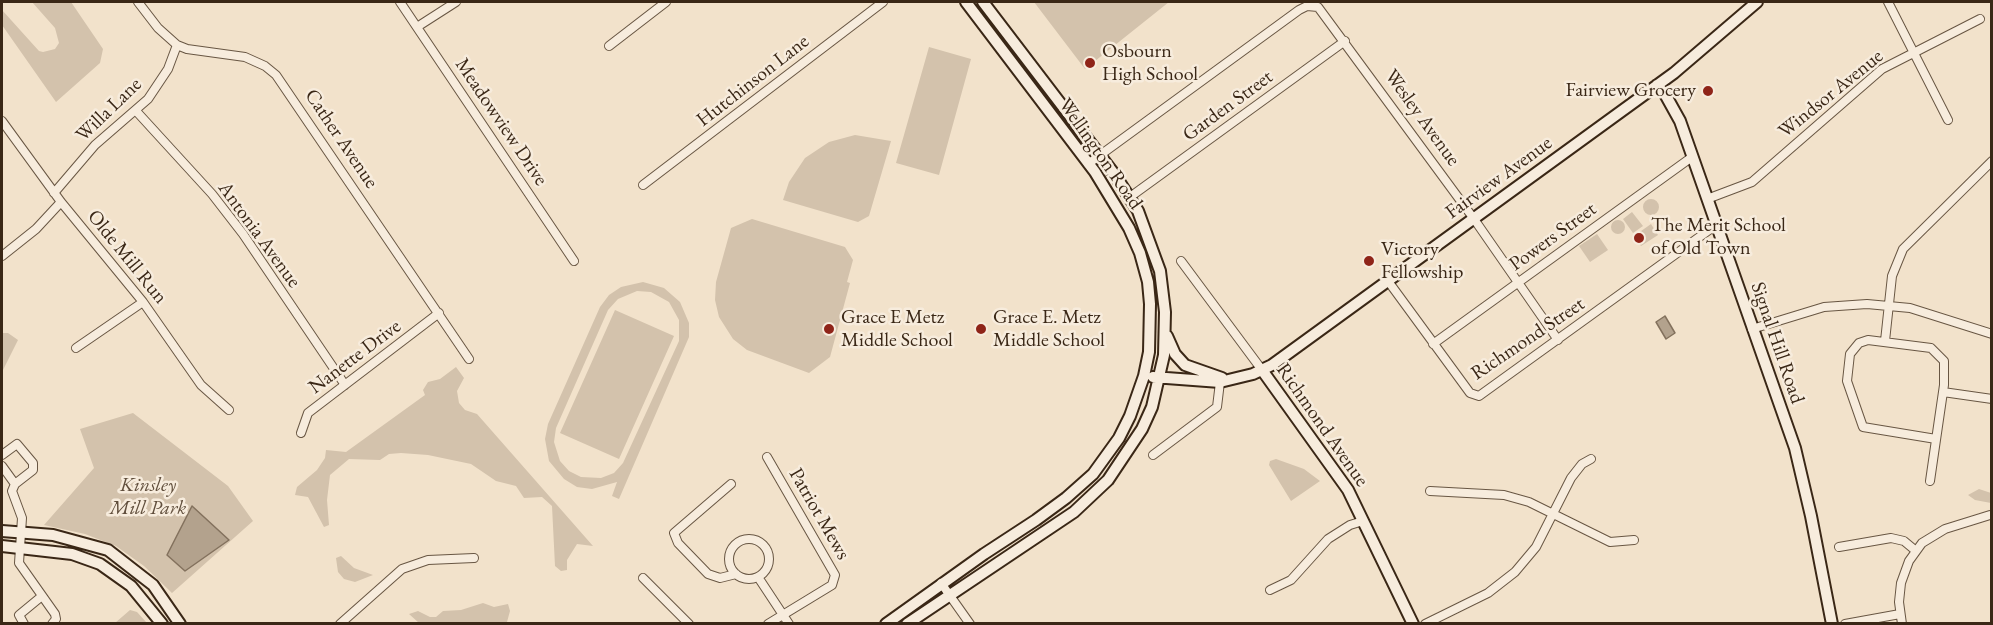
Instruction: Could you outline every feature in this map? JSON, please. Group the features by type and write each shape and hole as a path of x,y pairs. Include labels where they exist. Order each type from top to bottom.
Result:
{"main road":[{"name":"Wellington Road","path":"886,624 941,583 1044,515 1093,474 1119,438 1144,376 1150,328 1150,303 1145,269 1125,220 1088,164 966,2"},
{"name":"Wellington Road","path":"907,624 1074,512 1108,480 1142,429 1160,378 1166,329 1160,271 1147,229 1130,197 983,2"},
{"name":"Fairview Avenue","path":"1144,376 1220,382 1262,370 1658,85 1757,2"},
{"name":"Signal Hill Road","path":"1658,85 1675,110 1801,472 1832,624"},
{"path":"1166,329 1175,354 1185,365 1202,373 1231,380"},
{"name":"Richmond Avenue","path":"1262,370 1336,470 1413,624"},
{"path":"2,531 73,539 108,550 153,585 180,624"},
{"path":"2,546 72,554 100,564 131,586 162,624"}],"street":[{"path":"138,2 158,28 177,45"},
{"name":"Meadowview Drive","path":"400,2 574,261"},
{"path":"417,27 456,2"},
{"path":"609,46 666,2"},
{"name":"Hutchinson Lane","path":"643,185 883,2"},
{"path":"1888,2 1948,120"},
{"name":"Wesley Avenue","path":"1100,156 1299,10 1308,6 1318,6 1346,41 1474,219 1558,340"},
{"name":"Windsor Avenue","path":"1707,199 1752,182 1882,69 1980,19"},
{"name":"Garden Street","path":"1130,197 1346,41"},
{"name":"Willa Lane","path":"54,194 95,145 137,112 158,85 177,45"},
{"name":"Cather Avenue","path":"177,45 187,49 245,57 265,66 276,75 469,359"},
{"name":"Antonia Avenue","path":"137,112 212,194 243,234 345,385"},
{"name":"Olde Mill Run","path":"2,121 54,194 143,302 201,385 229,410"},
{"path":"1088,164 1100,156"},
{"name":"Powers Street","path":"1433,344 1692,157"},
{"path":"1885,341 1892,276 1903,249 1992,161"},
{"path":"2,256 36,229 61,202"},
{"name":"Richmond Street","path":"1388,281 1470,393 1476,396 1484,394 1716,225"},
{"name":"Richmond Avenue","path":"1181,261 1262,370"},
{"path":"76,348 143,302"},
{"path":"1752,328 1824,307 1845,304 1888,305 1927,313 1991,332"},
{"name":"Nanette Drive","path":"301,433 308,413 439,314"},
{"path":"1930,481 1943,392 1945,366 1936,351 1885,341 1868,340 1859,343 1847,362 1847,381 1863,427 1936,439"},
{"path":"1153,455 1217,407 1220,382"},
{"path":"1943,392 1992,399"},
{"path":"2,455 19,444 33,463 31,472 15,484 12,491 21,512 19,548 21,569 56,616 52,624"},
{"name":"Patriot Mews","path":"767,457 835,575 832,585 768,624"},
{"path":"1425,624 1477,599 1510,577 1530,556 1575,471 1591,459"},
{"path":"2,466 15,484"},
{"path":"731,484 674,532 678,543 708,574 720,578 736,574"},
{"path":"1430,491 1504,495 1552,513 1610,542 1634,540"},
{"path":"1902,624 1901,583 1922,543 1945,529 1990,515"},
{"path":"1270,590 1291,580 1328,539 1344,528 1363,521"},
{"path":"1839,547 1891,538 1904,541 1916,551"},
{"path":"753,539 762,544 769,558 767,568 758,577 745,579 736,574 729,560 731,550 738,542 753,539"},
{"path":"340,624 391,577 410,565 428,561 474,558"},
{"path":"758,577 789,624"},
{"path":"643,578 689,624"},
{"path":"941,583 970,624"},
{"path":"24,624 19,615 42,596"},
{"path":"1845,624 1900,614"}],"green space":[{"path":"32,2 71,2 103,49 100,63 56,102 2,25 2,10 39,51 55,49 59,43 55,28"},
{"path":"1034,2 1169,2 1085,69"},
{"path":"929,47 971,59 939,175 896,163"},
{"path":"855,135 891,141 869,216 858,222 783,200 789,182 805,158 829,142"},
{"path":"1651,199 1659,207 1651,215 1643,207"},
{"path":"1632,212 1643,226 1633,233 1623,219"},
{"path":"752,219 845,247 853,260 847,282 850,283 830,357 809,373 747,350 733,339 719,317 715,300 716,282 731,228"},
{"path":"1618,220 1623,222 1625,227 1623,232 1618,234 1613,232 1611,227 1613,222"},
{"path":"1651,224 1658,235 1641,246 1634,236"},
{"path":"1597,234 1608,250 1590,262 1579,246"},
{"path":"643,282 664,288 680,302 689,323 689,337 619,499 612,496 617,482 592,489 577,487 564,479 549,461 545,439 548,424 600,307 609,295 621,287","holes":["637,291 651,292 669,302 679,320 679,341 623,463 614,473 601,478 581,477 569,471 560,461 554,442 556,428 608,310 618,299"]},
{"path":"615,310 674,336 619,459 560,433"},
{"path":"3,333 8,333 18,340 2,372"},
{"path":"456,367 464,378 457,391 459,403 465,410 477,414 593,546 577,544 567,560 567,570 561,571 555,566 552,506 542,497 524,498 516,486 496,481 471,464 428,455 401,453 389,454 380,460 349,459 330,475 327,500 329,525 324,527 308,497 295,495 297,487 317,470 325,458 326,450 346,452 425,395 423,390 428,382 440,379"},
{"name":"Kinsley Mill Park","path":"133,413 228,486 253,521 172,593 144,566 116,546 85,534 44,525 94,468 80,429"},
{"path":"1276,459 1304,469 1320,481 1291,501 1269,465 1270,461"},
{"path":"1979,489 1991,493 1991,503 1975,500 1968,495"},
{"path":"341,556 354,568 373,575 355,582 344,579 338,572 336,558"},
{"path":"483,603 494,607 508,604 510,611 507,622 419,623 409,614 418,611 430,617 436,617 443,611 461,610"},
{"path":"130,610 137,612 147,623 115,623"}],"shaded area":[{"path":"1665,316 1675,333 1666,339 1656,322"},
{"path":"192,506 229,540 185,571 167,555"}],"place":[{"name":"Osbourn High School","path":"1090,63"},
{"name":"Fairview Grocery","path":"1708,91"},
{"name":"The Merit School of Old Town","path":"1639,238"},
{"name":"Victory Fellowship","path":"1369,261"},
{"name":"Grace E Metz Middle School","path":"829,329"},
{"name":"Grace E. Metz Middle School","path":"981,329"}]}
